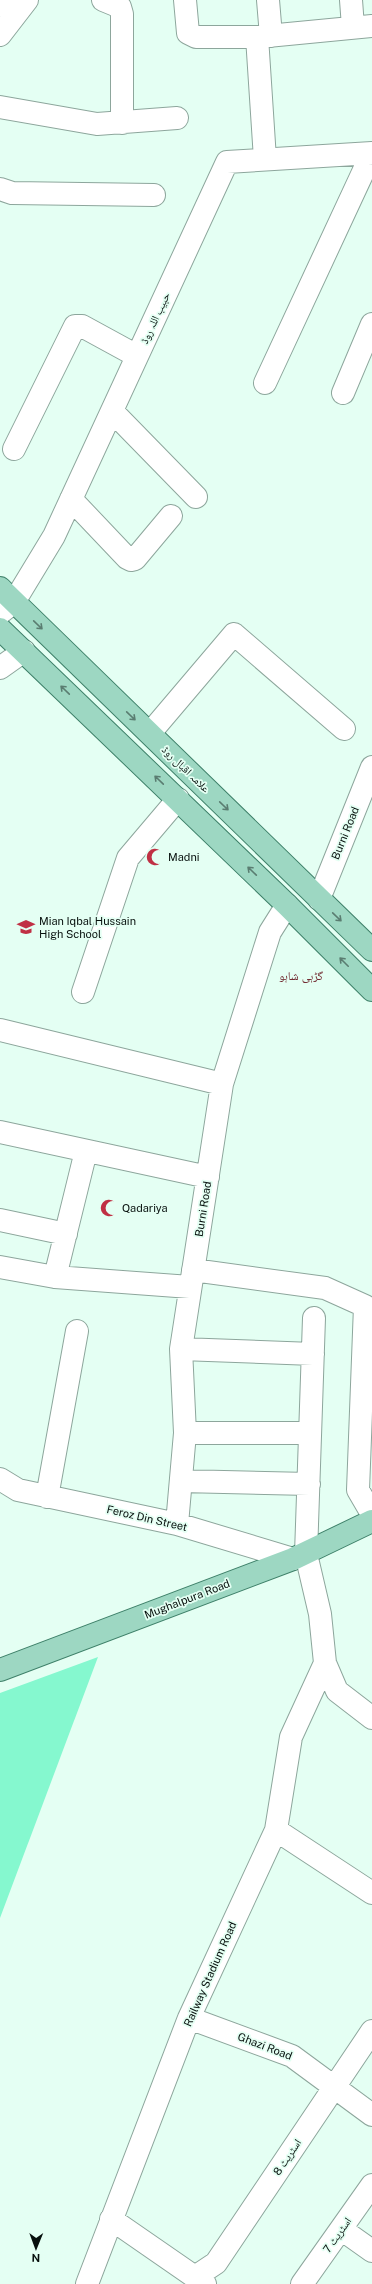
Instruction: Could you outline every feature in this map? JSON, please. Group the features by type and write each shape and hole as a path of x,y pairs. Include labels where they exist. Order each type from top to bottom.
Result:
{"main road":[{"name":"علامہ اقبال روڈ","path":"5,601 150,733 372,950"},
{"path":"0,629 178,799 372,990"},
{"name":"Mughalpura Road","path":"0,1670 300,1556 372,1521"}],"street":[{"path":"103,0 120,7 122,14 122,123"},
{"path":"185,0 188,33 191,36 264,36 363,26 351,0"},
{"path":"265,159 264,36 268,0"},
{"path":"0,35 14,6"},
{"path":"0,107 96,124 177,118"},
{"path":"265,383 372,153"},
{"name":"حبیب اللہ روڈ","path":"5,601 54,536 227,162 372,153"},
{"path":"0,189 12,193 154,196"},
{"path":"343,393 372,324"},
{"path":"14,449 76,326 82,326 137,356"},
{"path":"112,411 196,497"},
{"path":"71,499 127,558 131,560 135,559 171,516"},
{"path":"150,733 234,634 344,729"},
{"path":"0,668 24,651"},
{"name":"Burni Road","path":"319,899 372,767"},
{"path":"83,992 128,858 178,799"},
{"name":"Burni Road","path":"177,1524 186,1433 181,1349 222,1084 270,932 287,905"},
{"path":"0,1030 222,1084"},
{"path":"0,1132 208,1177"},
{"path":"55,1277 86,1151"},
{"path":"0,1220 66,1234"},
{"path":"0,1267 55,1277 192,1278 325,1288 365,1306 358,1490 372,1514"},
{"path":"314,1318 309,1484 300,1556 320,1614 325,1663 337,1691 372,1718"},
{"path":"47,1497 77,1331"},
{"path":"181,1349 313,1354"},
{"path":"186,1433 310,1433"},
{"name":"Feroz Din Street","path":"0,1479 18,1490 177,1524 300,1556"},
{"path":"181,1481 309,1484"},
{"name":"Railway Stadium Road","path":"87,2284 189,2018 276,1830 292,1737 325,1663"},
{"path":"276,1830 372,1893"},
{"name":"Ghazi Road","path":"189,2018 292,2056 372,2115"},
{"name":"اسٹریٹ 8","path":"200,2280 216,2263 372,2031"},
{"name":"اسٹریٹ 7","path":"302,2284 372,2185"},
{"path":"111,2219 200,2280"},
{"path":"341,2228 372,2251"}],"green space":[{"path":"98,1657 0,1918 0,1693"}],"place":[{"name":"Madni","path":"155,857"},
{"name":"Mian Iqbal Hussain High School","path":"26,927"},
{"name":"Qadariya","path":"109,1208"}],"district":[{"name":"گڑہی شاہو","path":"301,976"}]}
